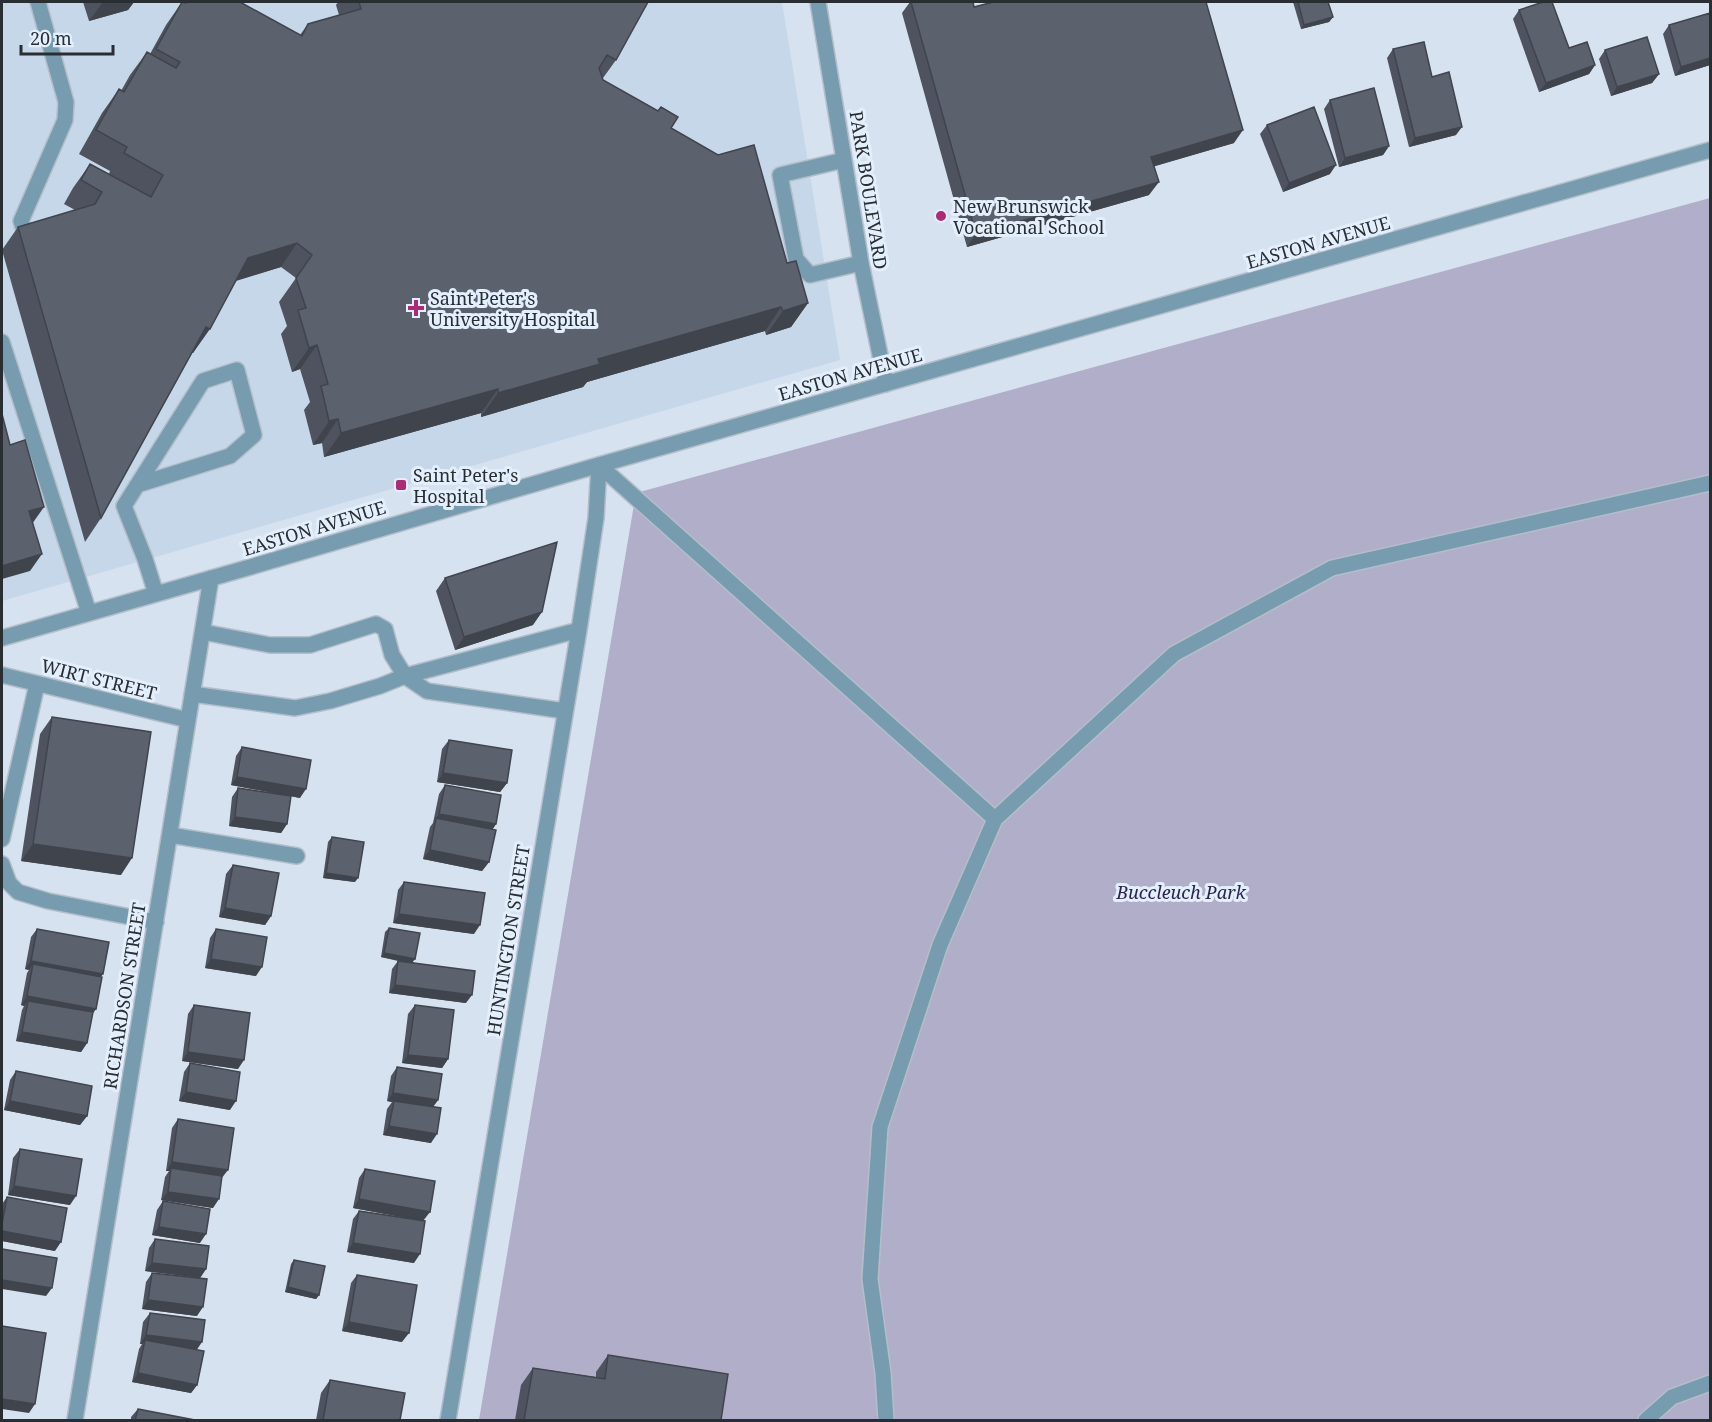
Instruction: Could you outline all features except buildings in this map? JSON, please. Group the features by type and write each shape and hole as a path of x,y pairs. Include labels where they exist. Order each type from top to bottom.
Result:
{"street":[{"path":"28,243 21,221 64,120 66,102 38,2"},
{"name":"PARK BOULEVARD","path":"818,2 861,263 886,384"},
{"name":"EASTON AVENUE","path":"2,638 598,465 1710,150"},
{"path":"844,160 780,175 796,259 810,275 861,263"},
{"path":"2,342 89,613"},
{"path":"124,506 137,484 203,381 237,370 254,435 230,456 137,484"},
{"path":"598,465 995,819"},
{"name":"HUNTINGTON STREET","path":"448,1420 579,630 596,518 598,465"},
{"path":"886,1420 883,1373 870,1279 880,1127 940,945 995,819 1174,654 1332,568 1710,483"},
{"path":"116,484 146,559 156,594"},
{"name":"RICHARDSON STREET","path":"75,1420 211,578"},
{"path":"202,632 270,645 310,645 376,624 385,629 392,655 405,676 428,691 483,701 566,711"},
{"path":"192,694 295,708 330,701 405,676 579,630"},
{"name":"WIRT STREET","path":"2,675 188,720"},
{"path":"2,839 37,684"},
{"path":"170,835 297,856"},
{"path":"2,864 9,883 18,892 48,901 156,922"},
{"path":"1646,1420 1672,1397 1710,1383"}],"shaded area":[{"name":"Saint Peter's University Hospital","path":"2,2 782,2 840,360 2,601"}],"green space":[{"name":"Buccleuch Park","path":"1710,198 1710,1420 479,1420 636,493"}],"place":[{"name":"New Brunswick Vocational School","path":"941,216"},
{"name":"Saint Peter's University Hospital","path":"416,308"},
{"name":"Saint Peter's Hospital","path":"401,485"}]}
